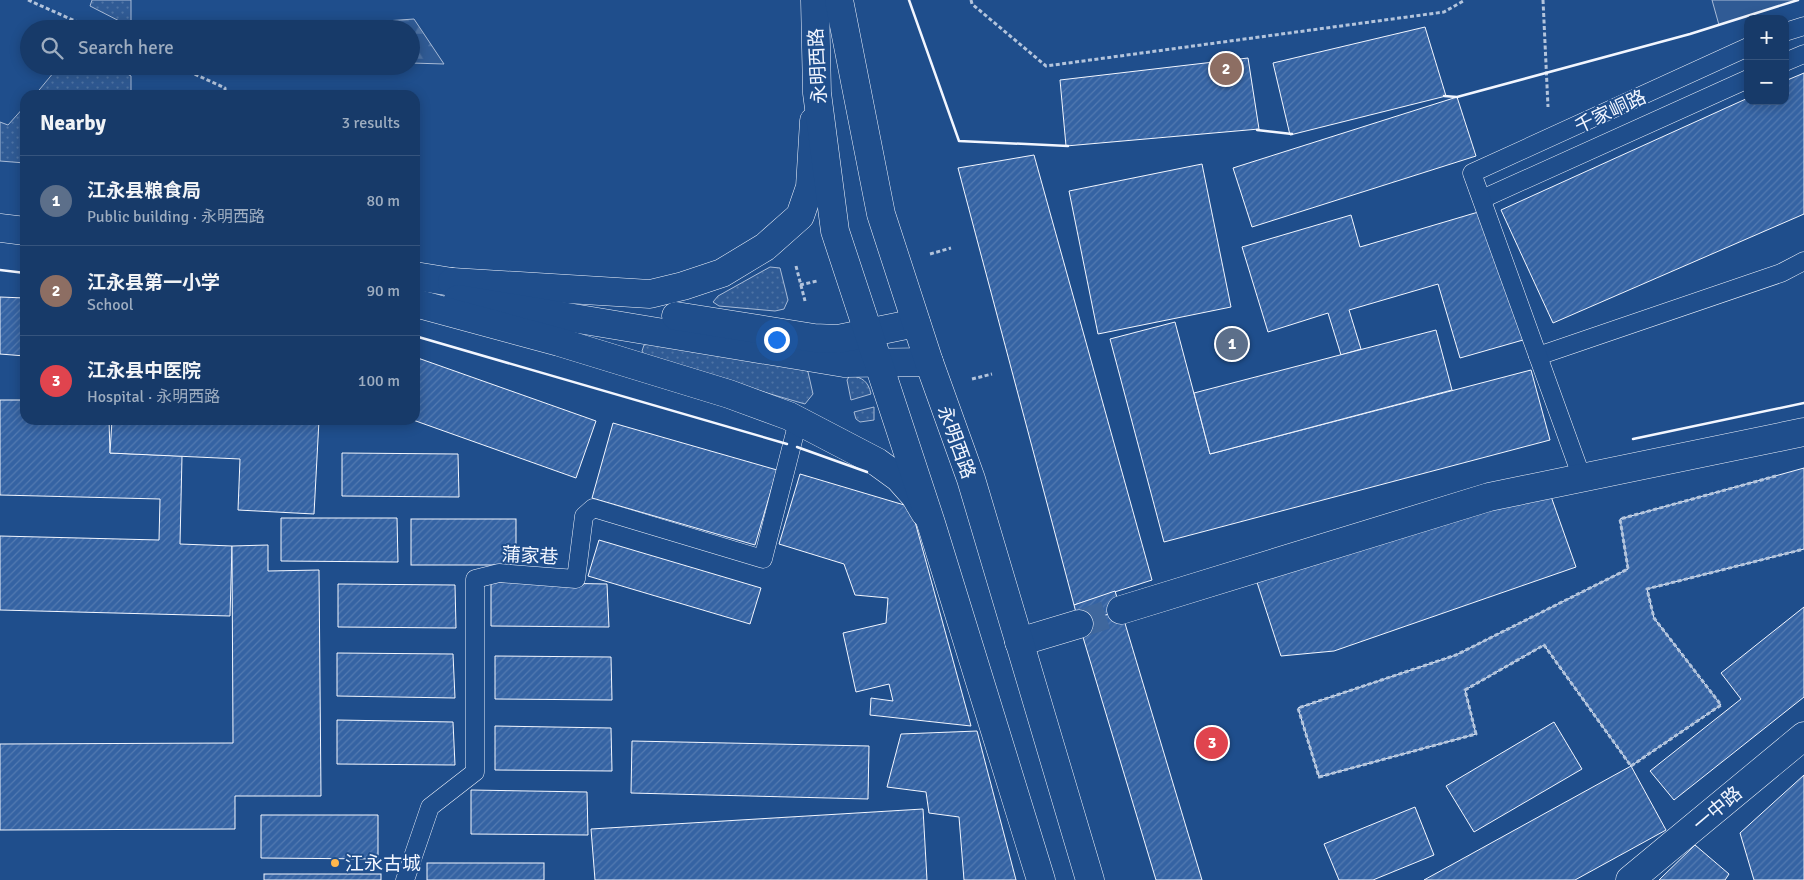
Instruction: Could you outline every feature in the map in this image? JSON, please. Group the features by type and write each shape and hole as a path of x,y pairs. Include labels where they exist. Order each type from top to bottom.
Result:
{"main road":[{"name":"永明西路","path":"815,0 816,77 835,232 931,523 1041,880"},
{"name":"永明西路","path":"838,0 881,214 929,362 971,479 1090,880"},
{"path":"452,282 650,294 683,286 722,273 770,243 800,216 810,187 816,77"},
{"path":"0,228 20,230"},
{"path":"420,277 814,338 838,339 916,323"},
{"path":"420,293 836,362 880,364 929,362"},
{"path":"420,304 559,342 719,392 798,421 877,462 899,478 915,496 931,523"},
{"path":"1120,610 1489,497 1804,432"},
{"path":"1019,642 1080,624"},
{"name":"一中路","path":"1630,880 1804,736"}],"lane":[{"path":"1789,31 1804,26"},
{"name":"千家峒路","path":"1744,50 1472,173 1482,199 1744,81"},
{"path":"1789,60 1804,54"},
{"path":"1482,199 1582,478"},
{"path":"1538,356 1781,273 1804,262"},
{"name":"蒲家巷","path":"405,880 430,807 475,772 475,579 498,572 576,579 584,516 593,508 763,559 798,421"}],"path":[{"path":"28,0 73,20"},
{"path":"971,0 972,4 1046,66 1444,12 1465,0"},
{"path":"1543,0 1550,138"},
{"path":"197,75 225,88 225,90"},
{"path":"1786,473 1620,520 1628,569 1456,655 1298,708 1319,777 1476,734 1465,690 1544,645 1631,766 1721,705 1654,618 1647,589 1804,549"}],"green space":[{"path":"92,0 131,0 131,20 117,20 90,6"},
{"path":"1712,0 1798,0 1751,15 1744,15 1744,17 1719,25"},
{"path":"420,28 444,64 420,63"},
{"path":"52,75 131,76 131,90 39,90"},
{"path":"20,112 20,163 0,161 0,122 8,125"},
{"path":"770,267 780,268 788,300 784,309 775,311 719,306 713,302 718,296"},
{"path":"651,344 805,369 808,372 813,394 805,404 646,358 642,351 644,345"},
{"path":"850,375 864,381 871,394 851,400 847,380"},
{"path":"874,407 874,420 860,422 856,419 854,412"}],"building":[{"path":"1425,27 1446,96 1290,135 1273,63"},
{"path":"1248,58 1259,129 1066,146 1060,80"},
{"path":"1804,73 1804,214 1553,323 1501,210 1744,100 1744,105 1789,105 1789,79"},
{"path":"1457,97 1476,156 1252,227 1233,168"},
{"path":"1034,155 1152,580 1074,605 958,168"},
{"path":"1202,164 1231,307 1098,334 1069,191"},
{"path":"1485,210 1523,340 1460,358 1438,284 1349,310 1361,349 1341,355 1328,313 1268,332 1242,247 1351,215 1360,247"},
{"path":"0,297 20,298 20,356 0,354"},
{"path":"1175,322 1210,454 1531,370 1550,440 1164,542 1110,339"},
{"path":"1436,330 1452,390 1210,454 1194,393"},
{"path":"420,359 596,421 576,478 420,422"},
{"path":"0,400 20,400 20,425 109,425 110,453 182,456 180,544 232,546 230,616 0,610 0,536 159,540 160,499 0,495"},
{"path":"613,423 777,470 755,545 592,498"},
{"path":"112,425 319,425 314,514 238,510 240,459 110,453"},
{"path":"342,453 458,454 459,497 342,496"},
{"path":"1804,468 1804,549 1647,589 1654,618 1721,705 1631,766 1544,645 1465,690 1476,734 1319,777 1298,708 1456,655 1628,569 1620,519"},
{"path":"800,474 911,507 971,726 870,715 871,698 893,701 889,684 856,692 843,633 886,623 888,598 855,595 844,564 779,544"},
{"path":"1547,485 1576,567 1334,651 1281,656 1253,570"},
{"path":"281,518 397,518 398,562 281,561"},
{"path":"411,519 516,519 516,565 411,565"},
{"path":"599,540 761,588 750,624 588,576"},
{"path":"268,545 268,571 319,570 321,796 235,796 235,829 0,830 0,744 233,743 232,546"},
{"path":"491,582 607,584 609,627 491,626"},
{"path":"338,584 455,585 456,628 338,627"},
{"path":"1115,591 1121,610 1079,624 1074,605"},
{"path":"1804,607 1804,697 1674,800 1650,771 1741,699 1721,673"},
{"path":"1121,610 1202,880 1156,880 1079,624"},
{"path":"337,653 453,654 455,698 337,696"},
{"path":"495,656 611,657 612,700 495,699"},
{"path":"337,720 453,722 455,765 337,764"},
{"path":"1554,722 1582,769 1474,832 1446,786"},
{"path":"495,726 611,728 612,771 495,770"},
{"path":"977,731 1016,880 964,880 959,817 929,813 926,792 887,787 901,734"},
{"path":"632,741 869,746 868,799 631,793"},
{"path":"1631,766 1666,830 1575,880 1424,880"},
{"path":"1804,775 1804,880 1754,880 1740,833"},
{"path":"471,790 587,792 588,835 471,834"},
{"path":"1415,807 1434,855 1373,880 1339,880 1324,844"},
{"path":"923,809 927,880 595,880 591,829"},
{"path":"261,815 378,815 378,859 261,858"},
{"path":"1695,845 1729,874 1725,880 1659,880"},
{"path":"427,863 544,863 544,880 427,880"},
{"path":"264,874 381,874 381,880 264,880"}],"tunnel":[{"path":"1079,624 1121,610"}],"wall":[{"path":"909,0 959,141 1068,146"},
{"path":"1444,96 1457,97 1690,34 1798,0"},
{"path":"1257,130 1292,134"},
{"path":"0,270 20,272"},
{"path":"420,337 787,444"},
{"path":"1633,439 1804,403"},
{"path":"797,447 867,472"}],"place":[{"name":"江永县第一小学","path":"1226,69"},
{"name":"江永县粮食局","path":"1232,344"},
{"name":"江永县中医院","path":"1212,743"},
{"name":"江永古城","path":"335,863"}]}
